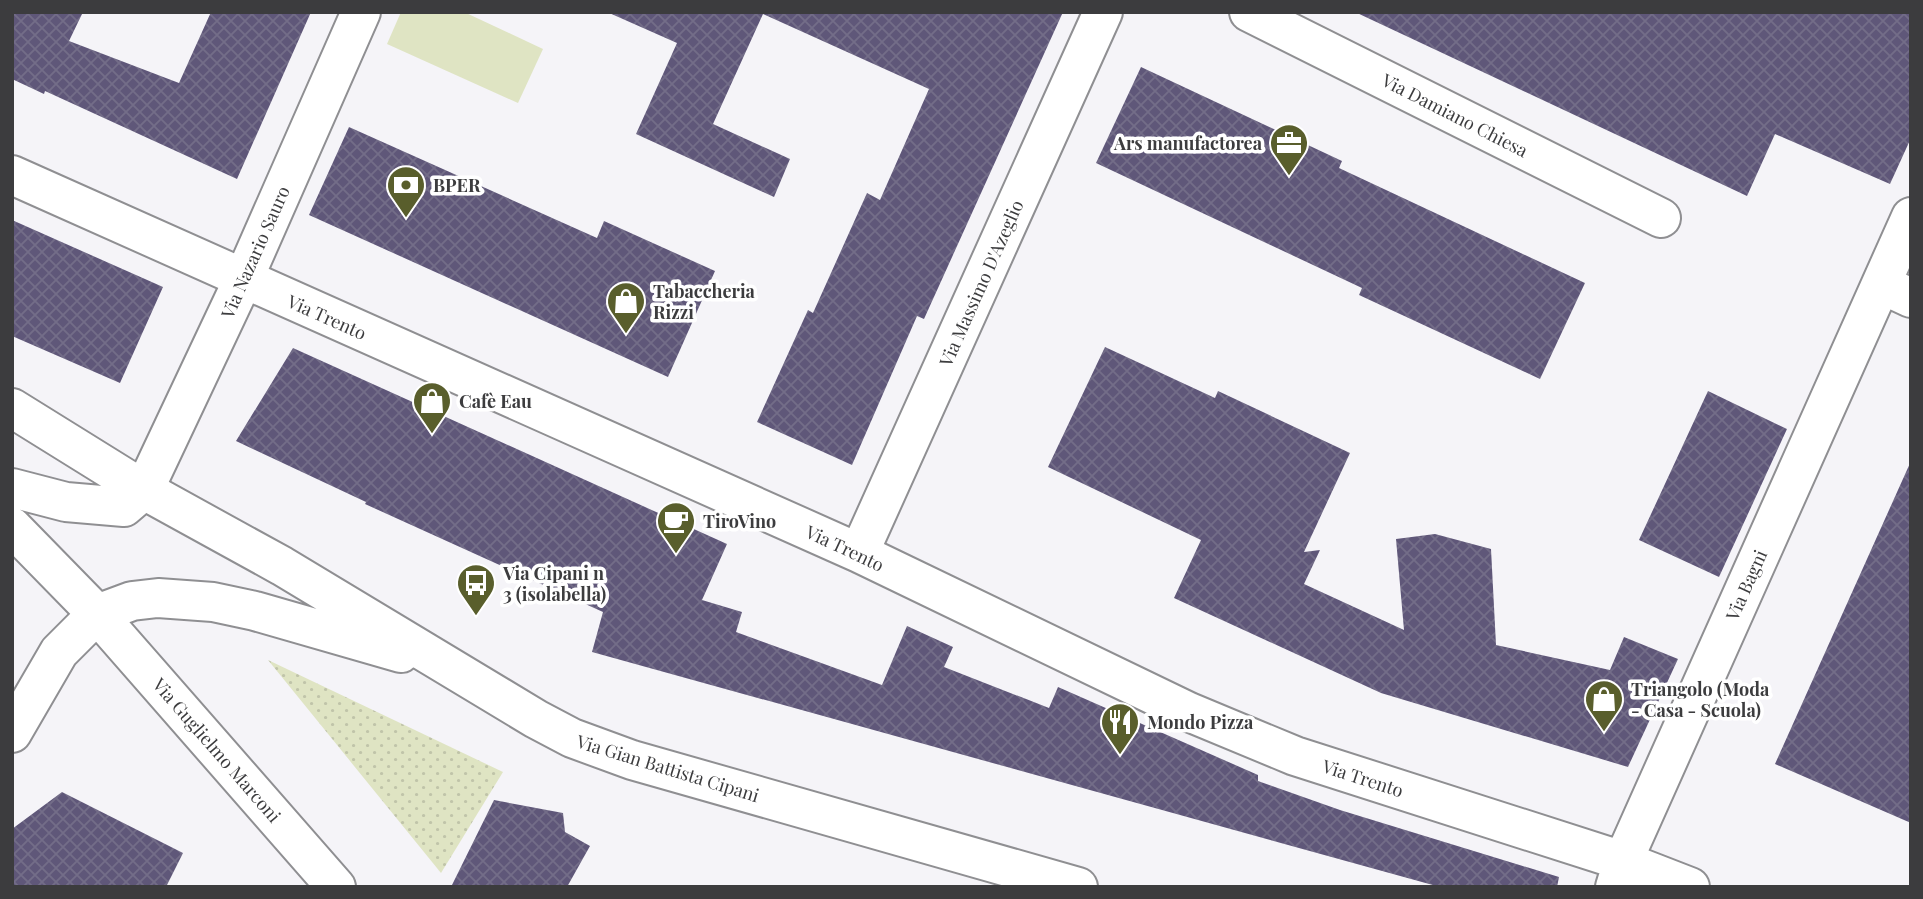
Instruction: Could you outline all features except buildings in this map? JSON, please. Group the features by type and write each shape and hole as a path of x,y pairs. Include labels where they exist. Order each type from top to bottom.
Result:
{"street":[{"name":"Via Nazario Sauro","path":"144,490 243,280 361,12"},
{"name":"Via Massimo D'Azeglio","path":"859,553 1103,12"},
{"name":"Via Damiano Chiesa","path":"1249,12 1661,218"},
{"name":"Via Trento","path":"12,175 859,553 1189,712 1295,756 1619,874 1690,887"},
{"name":"Via Bagni","path":"1619,874 1896,291 1911,217"},
{"path":"12,408 144,490 124,507 66,502 12,488"},
{"name":"Via Gian Battista Cipani","path":"144,490 282,565 447,666 572,738 632,760 1078,887"},
{"name":"Via Guglielmo Marconi","path":"12,527 97,614 336,887"},
{"path":"12,733 58,652 97,614 132,601 158,598 213,602 255,611 447,666"}],"green space":[{"path":"401,12 464,12 543,49 518,103 387,44"},
{"path":"268,660 503,772 441,873"}],"place":[{"name":"Ars manufactorea","path":"1289,177"},
{"name":"BPER","path":"406,219"},
{"name":"Tabaccheria Rizzi","path":"626,335"},
{"name":"Cafè Eau","path":"432,435"},
{"name":"TiroVino","path":"676,555"},
{"name":"Via Cipani n 3 (isolabella)","path":"476,617"},
{"name":"Triangolo (Moda - Casa - Scuola)","path":"1604,733"},
{"name":"Mondo Pizza","path":"1120,756"}]}
